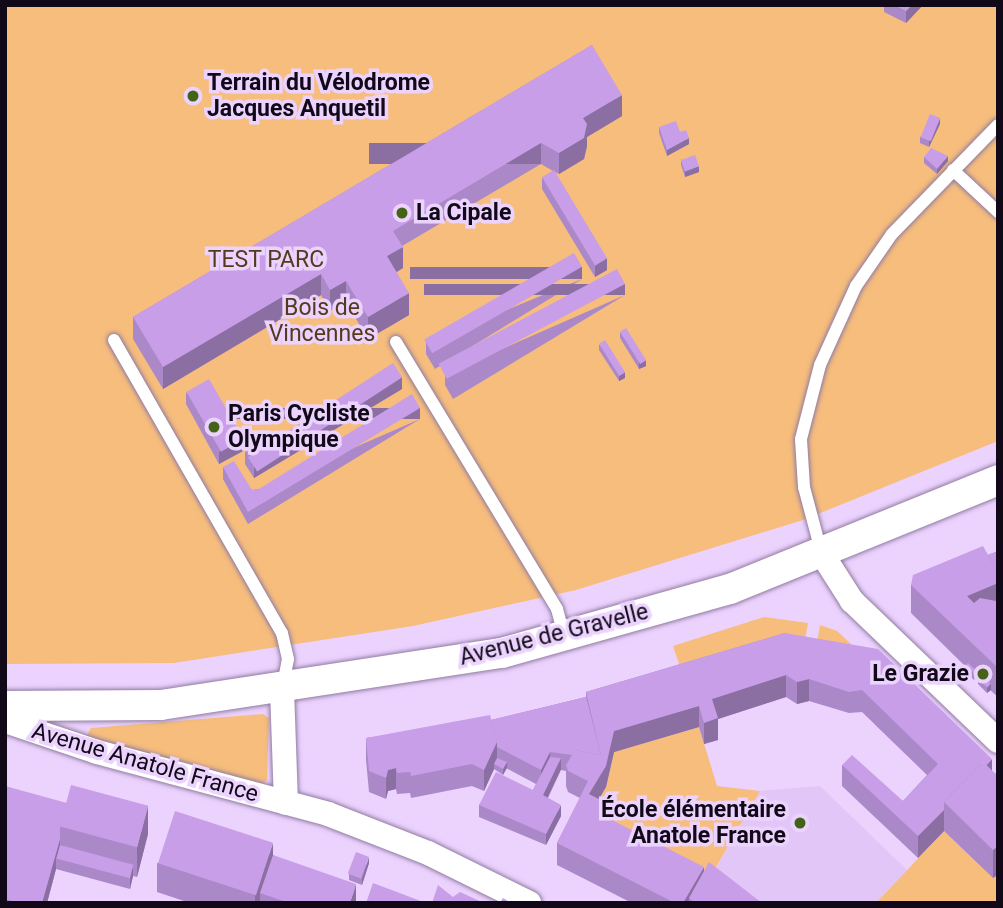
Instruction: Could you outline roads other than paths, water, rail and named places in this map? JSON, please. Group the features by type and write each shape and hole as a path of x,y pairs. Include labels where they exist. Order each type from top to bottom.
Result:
{"street":[{"name":"Avenue de Gravelle","path":"5,705 57,708 162,705 282,689 502,653 730,589 822,554 998,480"},
{"path":"822,554 852,601 998,741"},
{"name":"Avenue Anatole France","path":"282,689 286,803"},
{"path":"41,736 57,708"},
{"name":"Avenue Anatole France","path":"5,721 41,736 286,803 428,853 529,903"}],"lane":[{"path":"822,554 804,487 801,439 820,365 856,286 892,234 998,125"},
{"path":"953,170 998,212"},
{"path":"114,340 282,633 288,659 282,689"},
{"path":"396,342 556,609 565,635"}],"place":[{"name":"Terrain du Vélodrome Jacques Anquetil","path":"193,96"},
{"name":"La Cipale","path":"402,213"},
{"name":"Paris Cycliste Olympique","path":"214,427"},
{"name":"Le Grazie","path":"983,674"},
{"name":"École élémentaire Anatole France","path":"800,823"}],"park label":[{"name":"TEST PARC","path":"266,260"},
{"name":"Bois de Vincennes","path":"322,321"}]}
